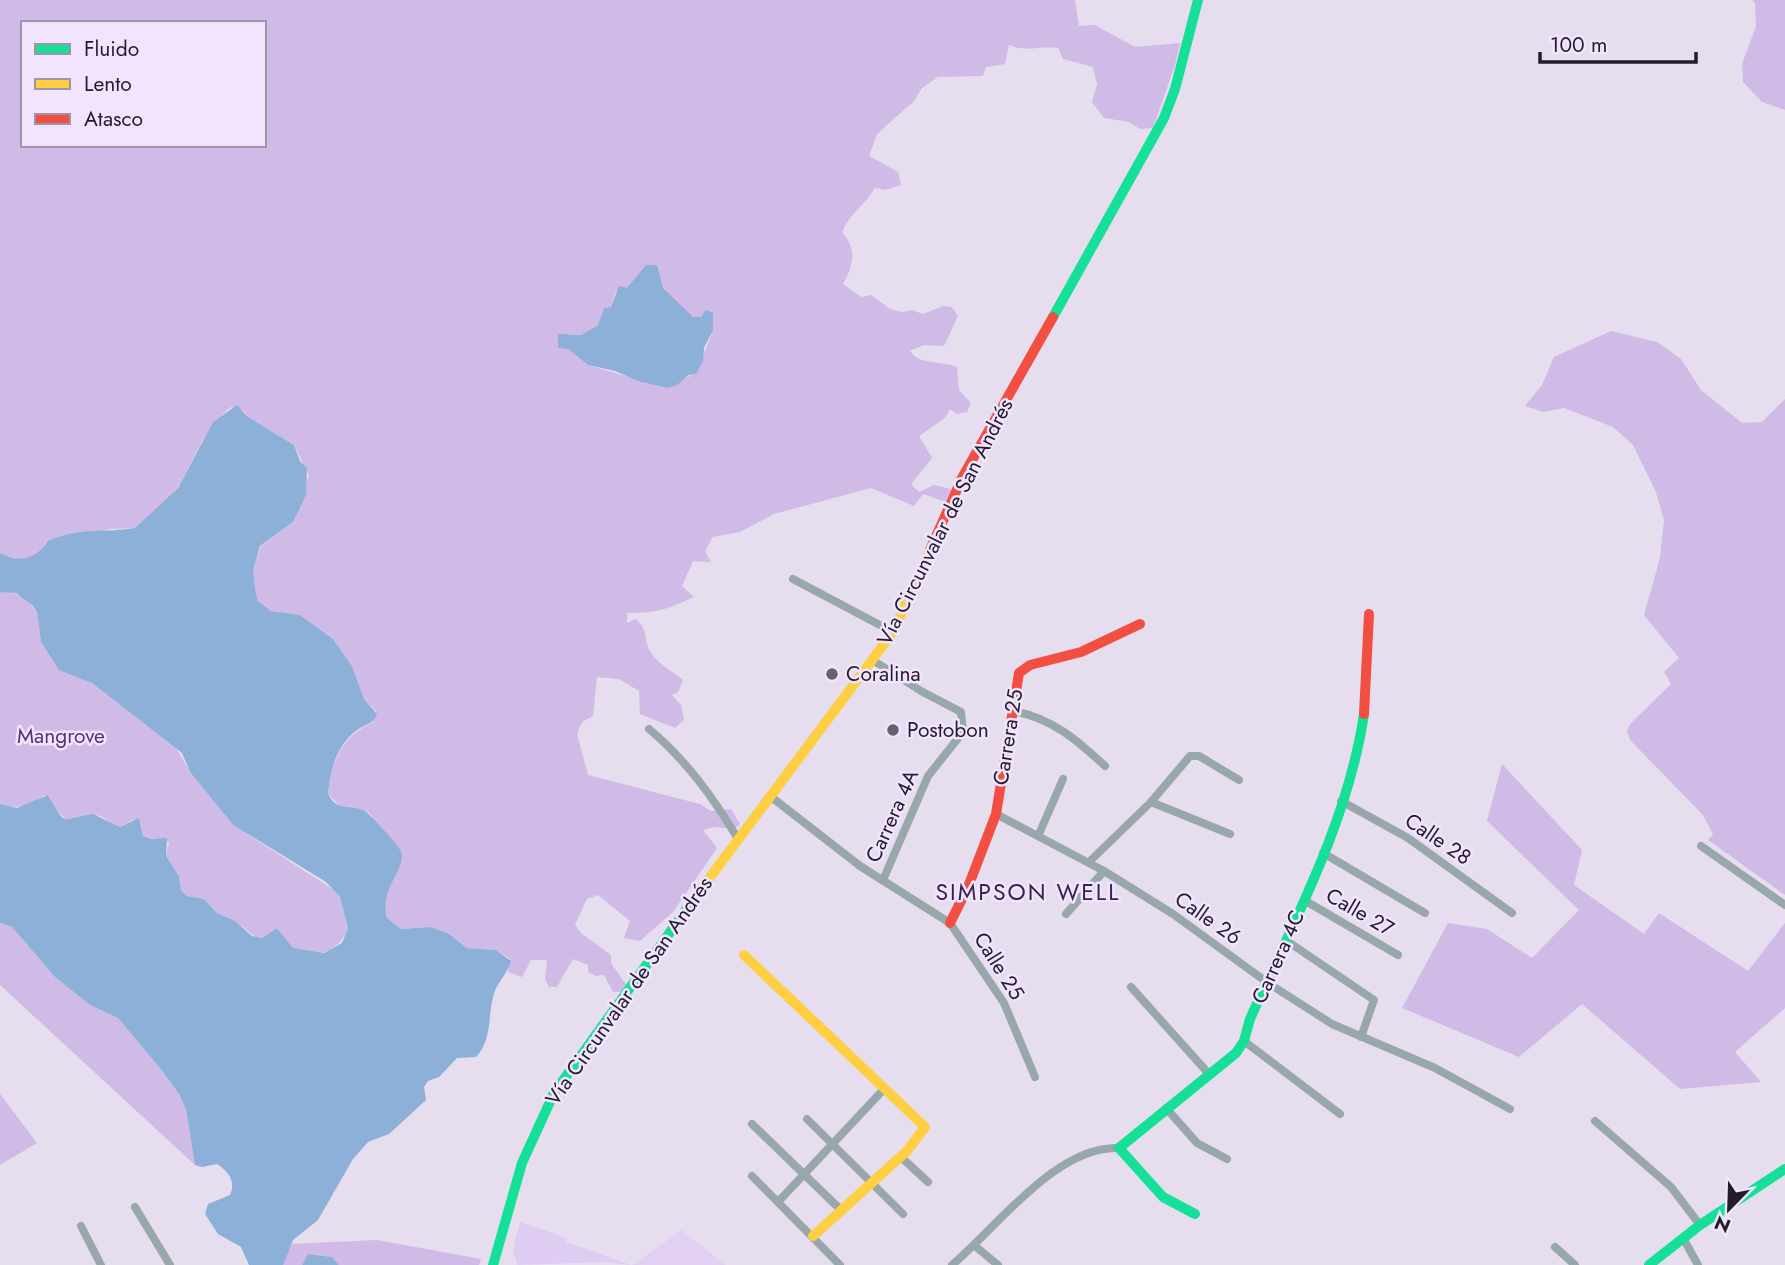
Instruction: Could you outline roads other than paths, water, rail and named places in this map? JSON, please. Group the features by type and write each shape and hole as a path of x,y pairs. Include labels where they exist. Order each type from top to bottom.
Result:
{"main road":[{"name":"Vía Circunvalar de San Andrés","path":"493,1265 519,1172 548,1102 892,632 962,478 1164,118 1175,89 1198,0"},
{"name":"Carrera 4C","path":"1119,1148 1236,1053 1244,1041 1323,853 1354,762 1362,724 1369,614"},
{"name":"Carrera 25","path":"950,923 968,887 996,814 1017,680 1024,669 1081,652 1140,624"},
{"path":"744,955 925,1128 901,1157 813,1236"},
{"path":"1119,1148 1163,1197 1195,1214"},
{"path":"1649,1265 1700,1225 1785,1169"}],"street":[{"path":"793,579 892,632"},
{"name":"Carrera 4A","path":"874,660 921,691 961,712 965,724 960,738 928,776 883,880"},
{"path":"1013,711 1032,714 1067,732 1105,766"},
{"path":"649,729 684,761 724,814 738,839"},
{"path":"1089,862 1151,802 1193,755 1239,780"},
{"path":"1040,834 1063,779"},
{"name":"Calle 25","path":"770,796 838,850 950,923 1004,1003 1035,1077"},
{"name":"Calle 28","path":"1341,801 1408,838 1512,913"},
{"path":"1151,802 1230,834"},
{"name":"Calle 26","path":"996,814 1040,834 1173,914 1268,983 1332,1024 1435,1068 1510,1109"},
{"path":"1701,846 1785,905"},
{"path":"1323,853 1425,913"},
{"path":"1066,914 1104,871"},
{"name":"Calle 27","path":"1304,900 1398,955"},
{"path":"1287,941 1374,1000 1361,1037"},
{"path":"1131,987 1209,1074"},
{"path":"1244,1041 1340,1114"},
{"path":"778,1202 885,1088"},
{"path":"1166,1108 1197,1143 1227,1158"},
{"path":"807,1119 903,1214"},
{"path":"1595,1121 1671,1187 1700,1225"},
{"path":"752,1124 842,1211"},
{"path":"952,1265 1060,1167 1091,1150 1119,1148"},
{"path":"901,1157 928,1182"},
{"path":"752,1176 840,1265"},
{"path":"135,1207 170,1265"},
{"path":"81,1226 101,1265"},
{"path":"1682,1238 1698,1265"},
{"path":"975,1245 998,1265"},
{"path":"1555,1247 1575,1265"}],"water":[{"path":"646,265 657,265 663,288 693,317 701,317 706,310 713,313 713,330 696,374 689,375 677,385 667,388 588,365 568,349 558,348 558,334 581,335 598,325 604,308 611,307 619,286 627,288"},
{"path":"237,405 248,417 294,445 300,461 307,468 306,495 293,522 260,546 253,571 256,594 258,601 271,611 300,615 333,639 352,666 364,699 377,714 371,722 350,736 339,751 330,777 328,794 335,803 365,811 401,851 400,865 387,897 387,918 401,929 431,927 449,934 467,948 496,950 511,961 494,992 487,1036 476,1057 457,1058 439,1077 428,1081 424,1087 426,1100 389,1134 368,1142 353,1159 318,1220 293,1240 283,1265 249,1265 241,1247 218,1234 205,1214 208,1204 230,1195 232,1181 217,1164 202,1167 195,1165 186,1110 179,1094 159,1067 118,1018 90,1005 55,977 12,927 0,923 0,804 17,808 48,795 58,813 65,819 93,814 120,827 139,818 143,836 152,839 167,838 166,856 179,876 181,890 187,896 204,899 217,913 235,921 252,936 262,938 277,928 293,948 324,953 342,943 348,928 340,897 326,882 233,825 190,772 182,753 92,683 59,670 41,642 37,612 33,606 16,593 0,592 0,553 14,558 27,558 38,552 48,541 60,537 81,532 135,528 178,488 213,422"},
{"path":"308,1254 332,1257 339,1265 302,1265"}],"place":[{"name":"Coralina","path":"832,674"},
{"name":"Postobon","path":"893,730"}],"district":[{"name":"SIMPSON WELL","path":"1028,892"}],"park label":[{"name":"Mangrove","path":"61,736"}]}
